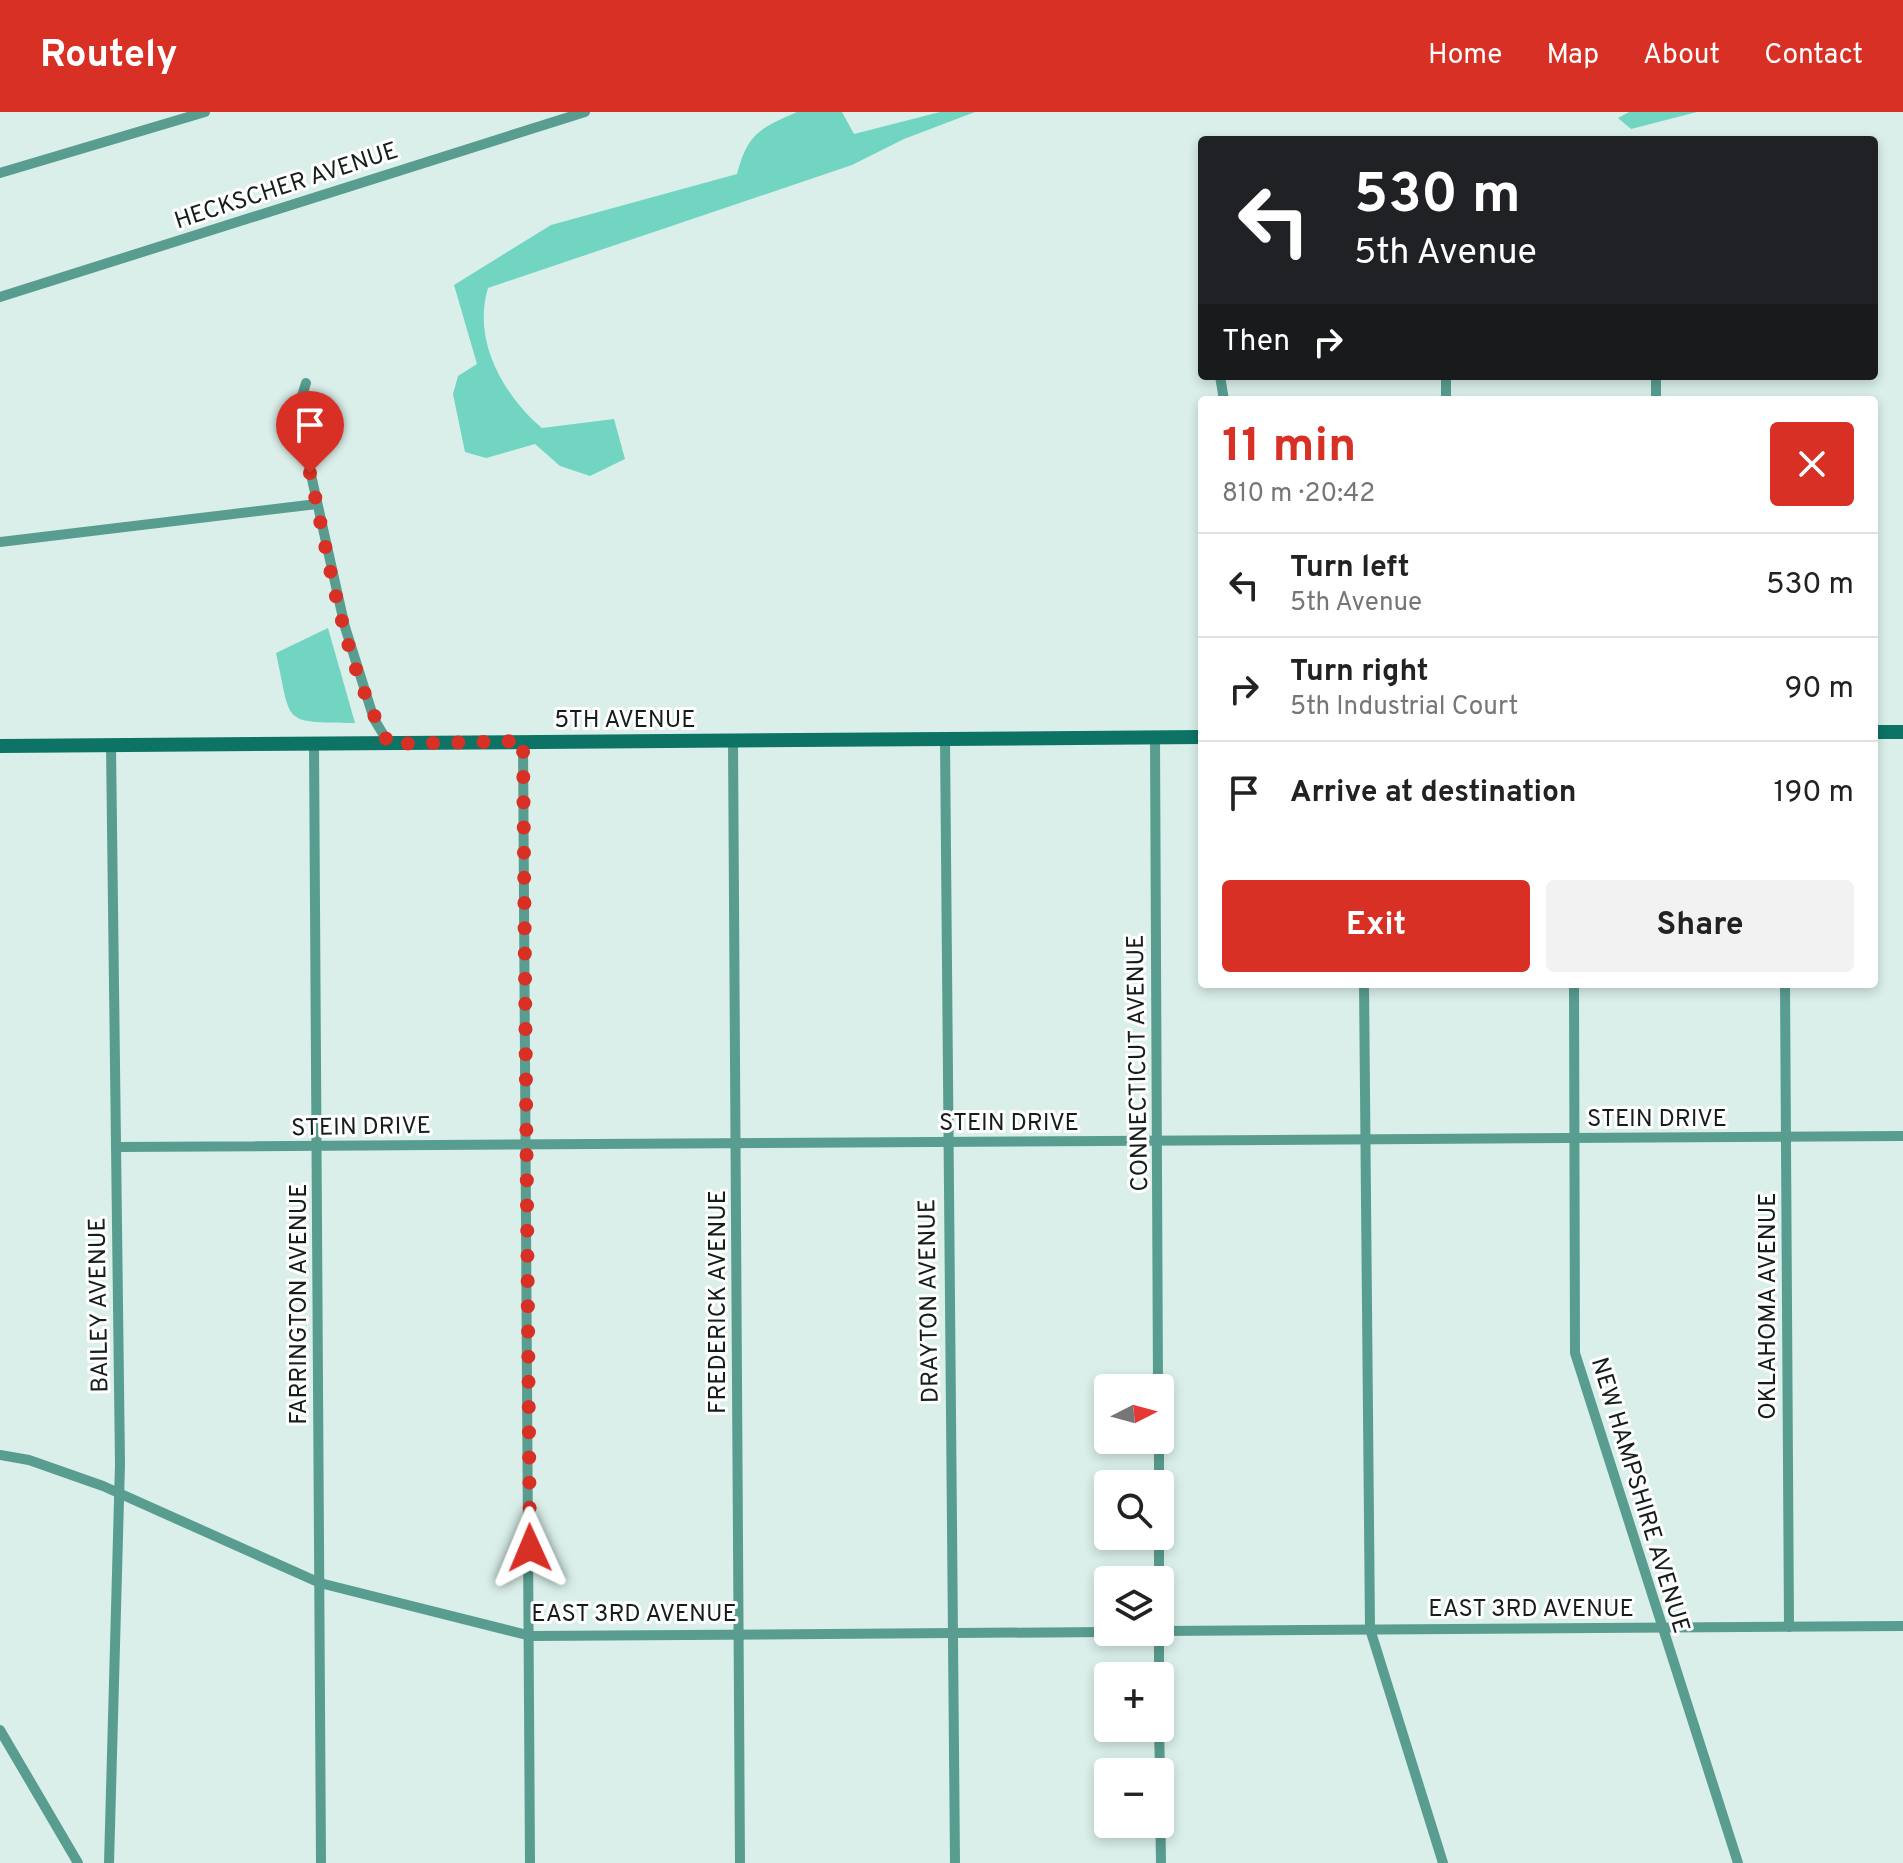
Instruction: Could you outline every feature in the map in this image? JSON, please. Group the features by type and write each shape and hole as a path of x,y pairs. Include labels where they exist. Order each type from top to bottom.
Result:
{"main road":[{"path":"1878,732 1903,732"},
{"name":"5TH AVENUE","path":"0,746 1198,737"}],"street":[{"path":"0,173 205,112"},
{"name":"HECKSCHER AVENUE","path":"0,297 585,112"},
{"path":"306,383 297,412 345,627 374,719 389,744"},
{"path":"0,542 317,504"},
{"name":"CONNECTICUT AVENUE","path":"1155,738 1158,1374"},
{"name":"DRAYTON AVENUE","path":"945,739 946,1142 955,1863"},
{"name":"FREDERICK AVENUE","path":"733,740 740,1863"},
{"path":"523,741 528,1144 530,1863"},
{"name":"FARRINGTON AVENUE","path":"314,744 321,1863"},
{"name":"BAILEY AVENUE","path":"109,1863 119,1493 111,746"},
{"path":"1364,988 1370,1629 1443,1863"},
{"name":"NEW HAMPSHIRE AVENUE","path":"1574,988 1575,1353 1738,1863"},
{"name":"OKLAHOMA AVENUE","path":"1785,988 1789,1627"},
{"name":"STEIN DRIVE","path":"116,1147 1903,1136"},
{"name":"EAST 3RD AVENUE","path":"0,1455 29,1460 119,1493 320,1583 531,1636 1094,1632"},
{"name":"EAST 3RD AVENUE","path":"1174,1632 1903,1626"},
{"path":"0,1730 78,1863"},
{"path":"1161,1838 1161,1863"}],"green space":[{"path":"797,112 842,112 854,134 940,112 975,112 904,139 852,165 488,288 484,327 488,346 494,365 515,400 542,428 614,419 625,459 590,476 560,466 535,444 486,458 465,452 453,394 458,376 477,364 454,285 551,225 737,174 746,149 757,134"},
{"path":"1629,112 1697,112 1631,129 1618,118"},
{"path":"328,628 355,723 313,722 293,715 288,707 276,653"}],"route":[{"path":"310,473 345,627 374,719 389,744 523,741 530,1548"}]}
